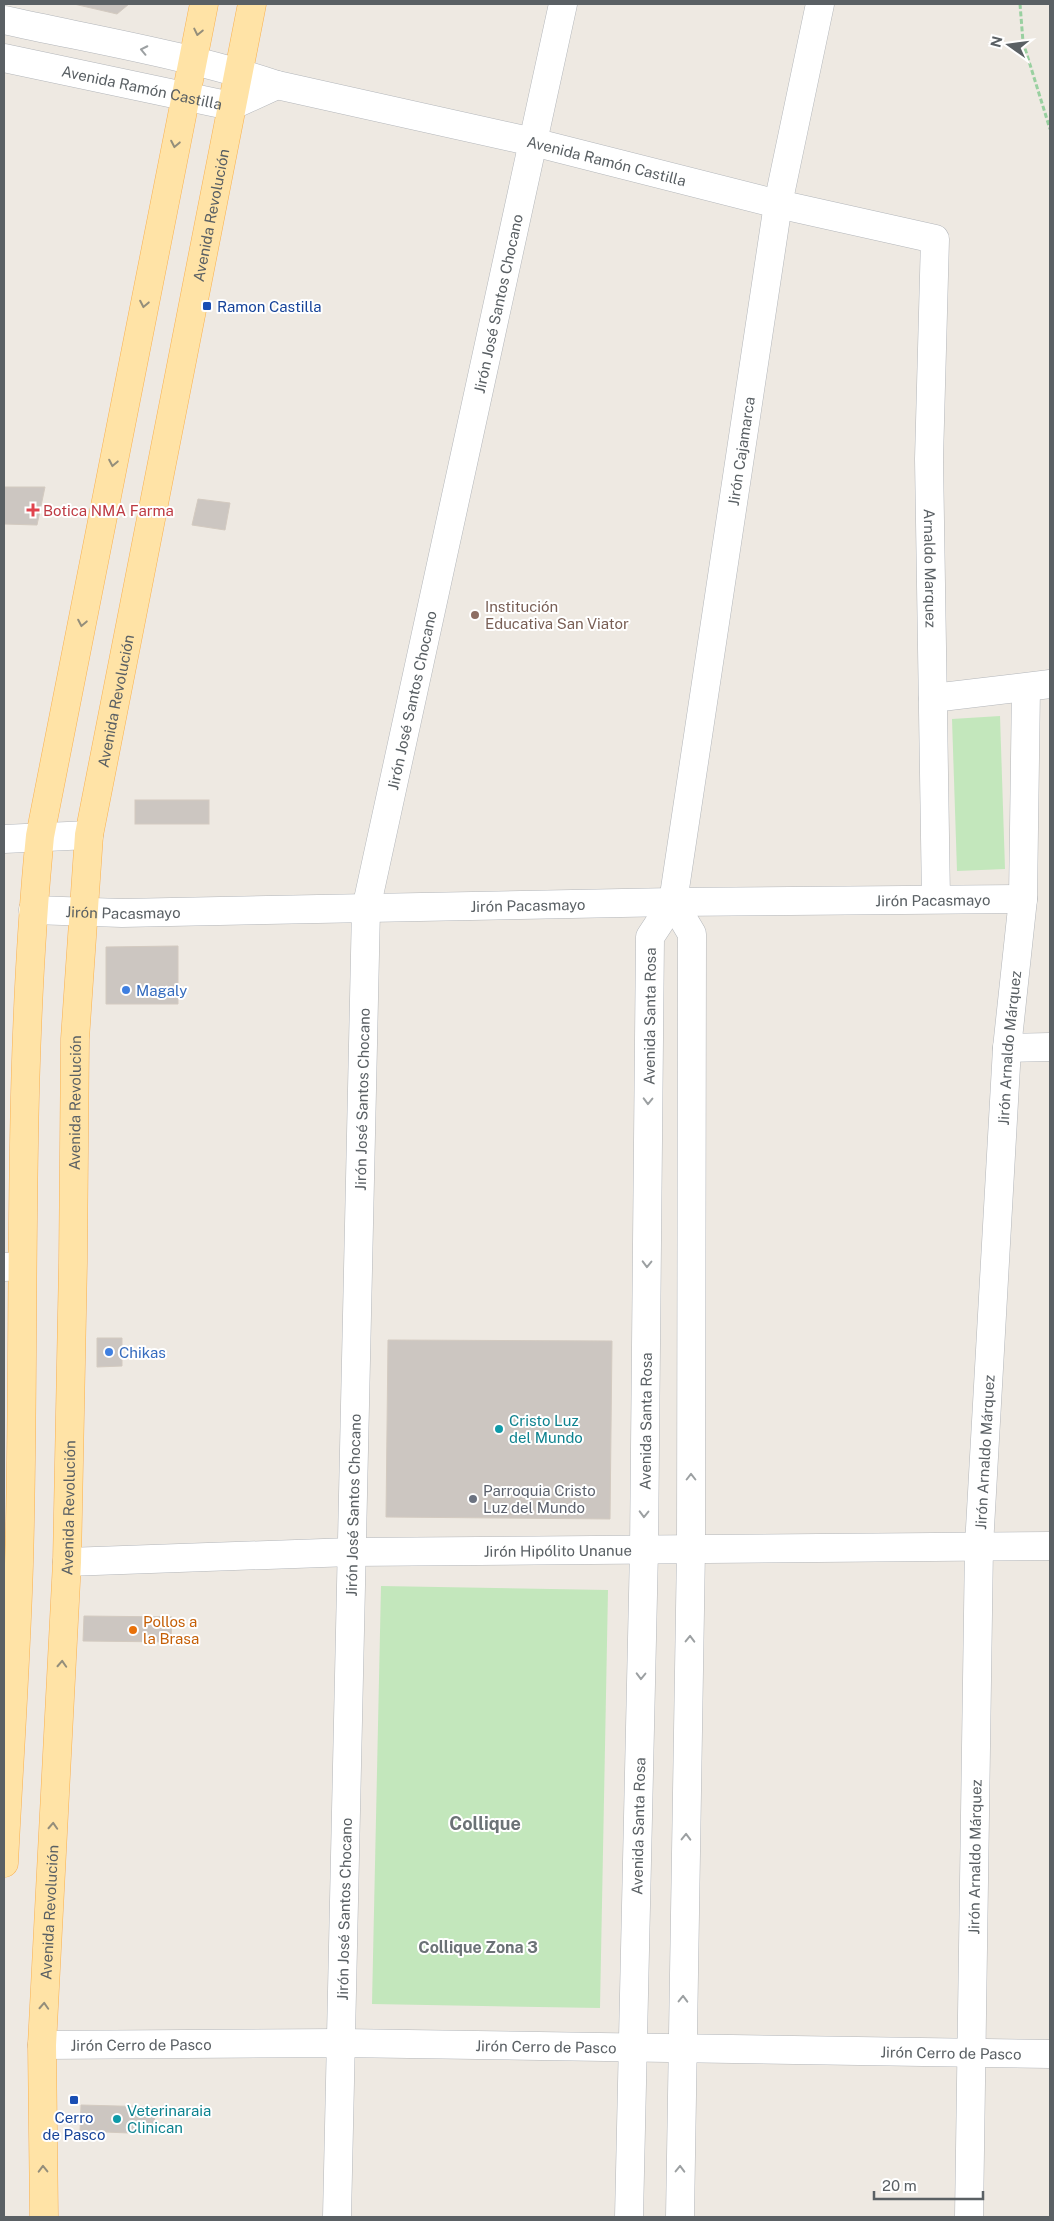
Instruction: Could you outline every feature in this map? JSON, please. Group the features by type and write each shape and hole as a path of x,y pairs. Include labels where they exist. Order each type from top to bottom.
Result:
{"main road":[{"path":"4,1863 19,1564 12,1350 13,1267 32,910 40,836 184,96 204,4"},
{"name":"Avenida Revolución","path":"44,2217 42,2045 67,1562 73,1273 74,1039 89,835 252,4"}],"street":[{"name":"Jirón José Santos Chocano","path":"337,2217 366,909 564,4"},
{"name":"Jirón Cajamarca","path":"673,902 778,204 820,4"},
{"name":"Avenida Ramón Castilla","path":"4,20 192,61 238,72 277,85 533,142 778,204 935,239"},
{"name":"Avenida Ramón Castilla","path":"4,58 231,106 277,85"},
{"name":"Arnaldo Marquez","path":"935,239 929,459 936,899"},
{"path":"933,698 1038,686"},
{"name":"Jirón Arnaldo Márquez","path":"969,2217 979,1546 1007,1048 1023,899 1038,686"},
{"path":"4,839 89,835"},
{"name":"Jirón Pacasmayo","path":"32,910 82,910 122,913 673,902 1023,899"},
{"path":"673,902 692,934 691,1549 680,2217"},
{"name":"Avenida Santa Rosa","path":"629,2217 644,1550 650,937 673,902"},
{"path":"1007,1048 1050,1047"},
{"name":"Jirón Hipólito Unanue","path":"67,1562 351,1552 1050,1546"},
{"name":"Jirón Cerro de Pasco","path":"42,2045 341,2043 1050,2054"}],"path":[{"path":"1020,4 1024,42 1050,130"}],"green space":[{"path":"1000,716 1005,869 957,871 952,719"},
{"path":"381,1586 608,1590 600,2008 372,2004"}],"building":[{"path":"74,4 129,4 117,14"},
{"path":"4,487 45,487 37,525 4,524"},
{"path":"198,499 230,503 225,530 192,525"},
{"path":"135,800 209,800 209,824 135,824"},
{"path":"178,946 178,1004 106,1004 106,947"},
{"name":"Chikas","path":"97,1338 122,1338 122,1366 97,1367"},
{"name":"Cristo Luz del Mundo","path":"388,1340 612,1341 610,1519 386,1517"},
{"path":"84,1616 172,1617 171,1642 83,1641"},
{"name":"Veterinaraia Clinican","path":"81,2105 155,2107 154,2134 80,2131"}],"place":[{"name":"Ramon Castilla","path":"207,306"},
{"name":"Botica NMA Farma","path":"33,510"},
{"name":"Institución Educativa San Viator","path":"475,615"},
{"name":"Magaly","path":"126,990"},
{"name":"Chikas","path":"109,1352"},
{"name":"Cristo Luz del Mundo","path":"499,1429"},
{"name":"Parroquia Cristo Luz del Mundo","path":"473,1499"},
{"name":"Pollos a la Brasa","path":"133,1630"},
{"name":"Cerro de Pasco","path":"74,2100"},
{"name":"Veterinaraia Clinican","path":"117,2119"}],"district":[{"name":"Collique","path":"485,1823"},
{"name":"Collique Zona 3","path":"478,1947"}]}
